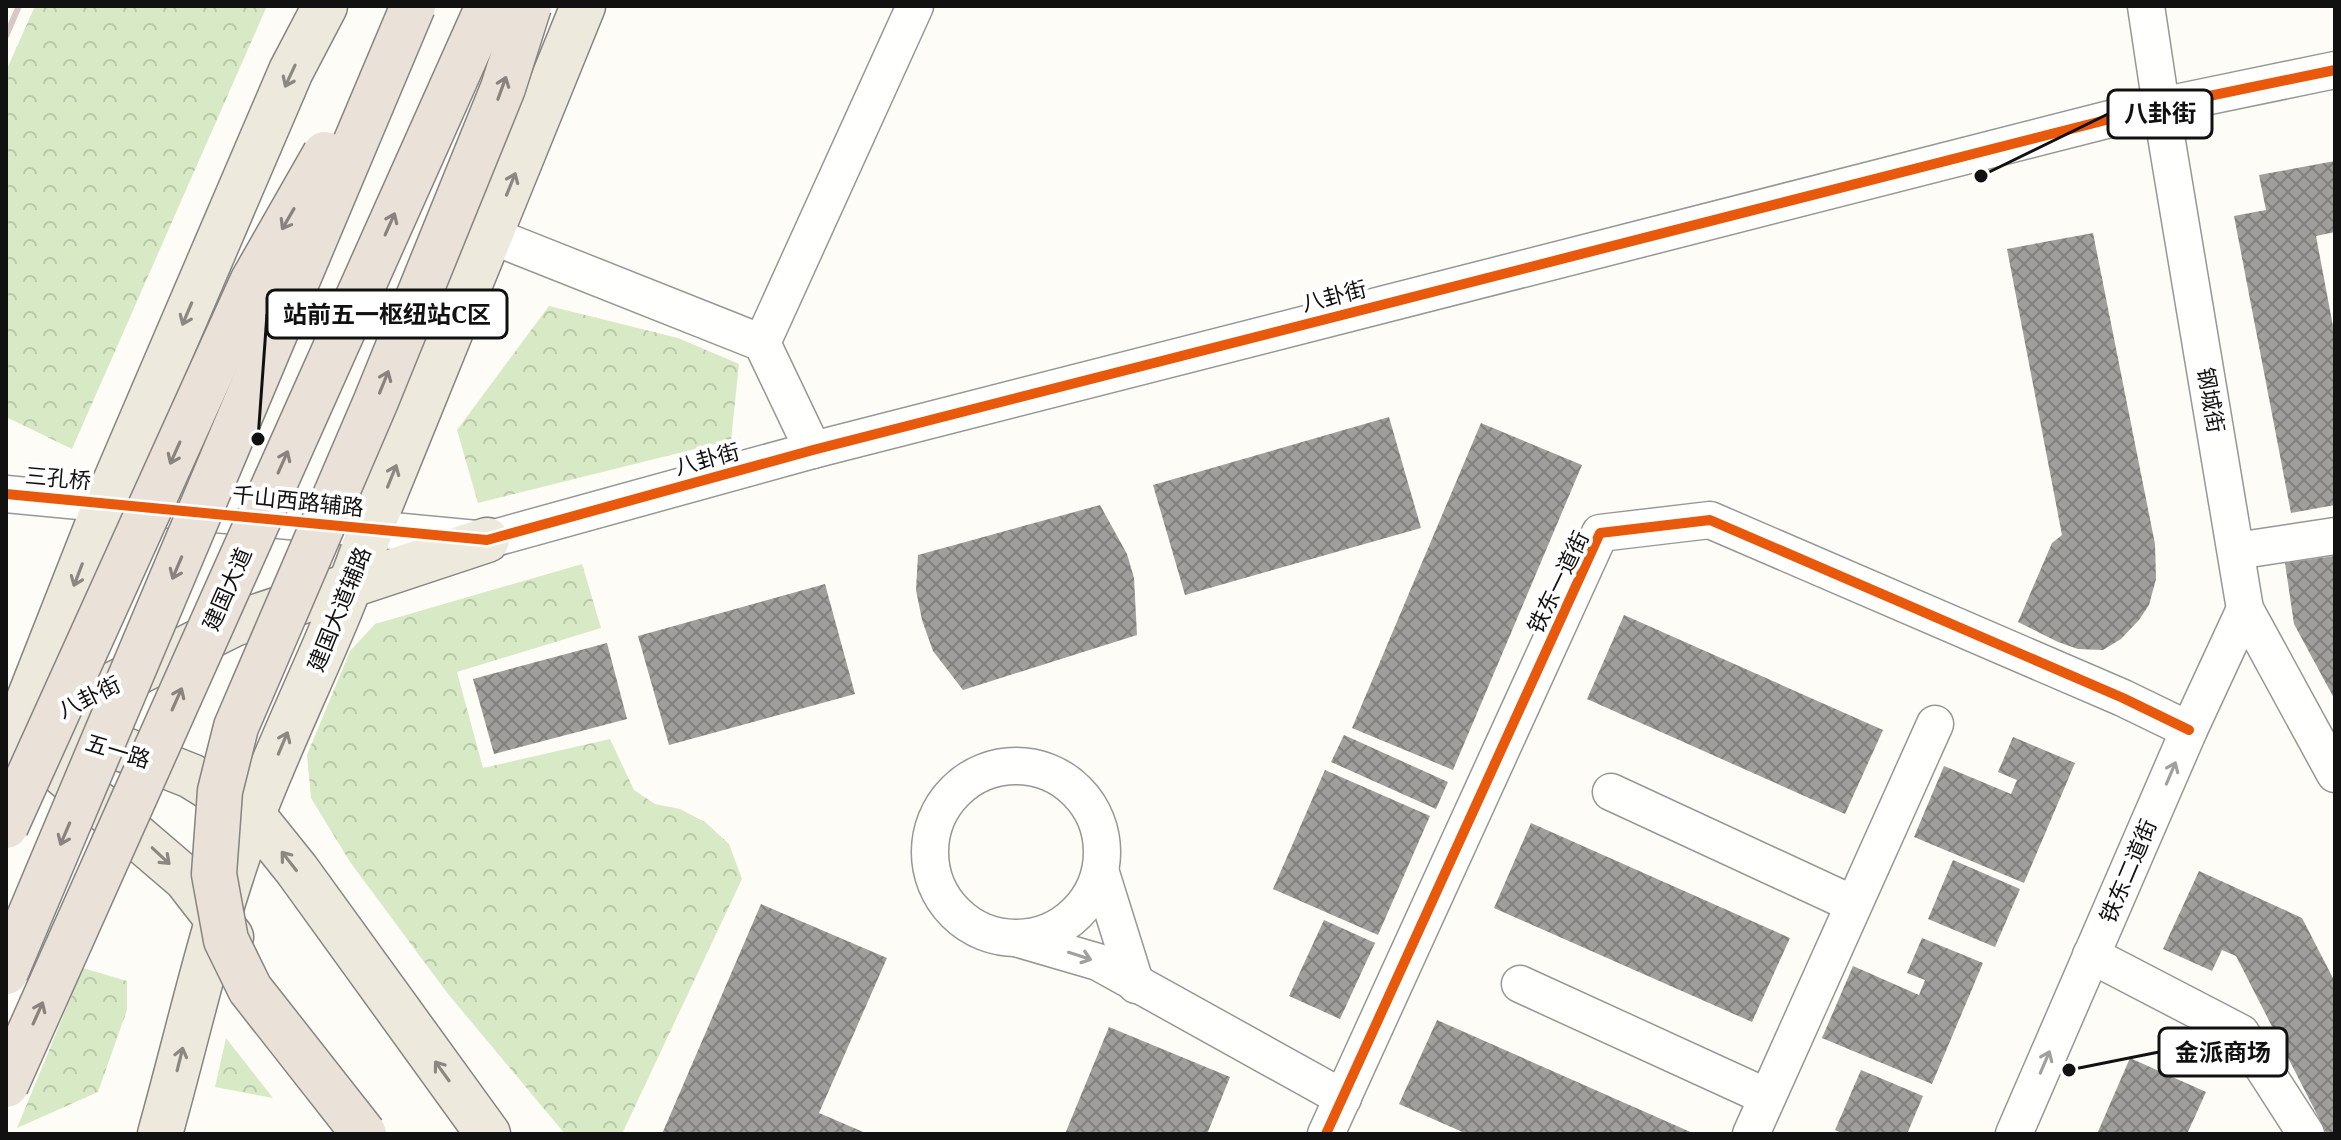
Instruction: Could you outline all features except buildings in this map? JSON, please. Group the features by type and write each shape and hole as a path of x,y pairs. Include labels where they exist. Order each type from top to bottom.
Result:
{"highway":[{"path":"6,826 252,282 412,6"},
{"path":"6,972 412,6"},
{"name":"建国大道","path":"6,1085 488,6"},
{"path":"364,1134 250,989 226,940 214,874 220,791 236,727 382,387 503,88 529,6"}],"main road":[{"path":"10,739 106,503 291,71 325,6"},
{"name":"建国大道辅路","path":"160,1134 218,919 252,814 352,583 371,528 583,6"},
{"name":"八卦街","path":"10,739 234,624 487,540"},
{"name":"五一路","path":"10,739 80,738 128,751 191,776 252,814 297,870 488,1134"},
{"name":"五一路","path":"10,739 176,870 218,919 374,1134"}],"street":[{"path":"762,343 915,6"},
{"name":"钢城街","path":"2146,6 2245,609 2335,774"},
{"name":"八卦街","path":"487,540 813,450 2161,106 2335,70"},
{"path":"490,235 762,343 813,450"},
{"name":"三孔桥","path":"6,494 106,503"},
{"name":"千山西路辅路","path":"106,503 487,540"},
{"name":"铁东一道街","path":"1326,1134 1600,533 1710,520 2123,698 2189,730"},
{"path":"2236,551 2335,536"},
{"name":"铁东二道街","path":"2014,1134 2189,730 2245,609"},
{"path":"1751,1134 1935,724"},
{"path":"1136,985 1101,873 1103,845 1095,817 1079,792 1056,774 1027,766 998,766 970,777 948,797 934,823 928,852 933,879 946,904 966,923 991,935 1019,939 1098,962 1136,985 1343,1098"},
{"path":"1611,792 1853,904"},
{"path":"1019,939 1047,933 1071,919 1089,898 1101,873"},
{"path":"2091,955 2241,1033 2306,1134"},
{"path":"1520,984 1767,1097"}],"green space":[{"path":"35,6 267,6 72,449 6,417 6,71"},
{"path":"549,306 678,338 739,364 731,440 478,503 457,430"},
{"path":"582,564 601,628 457,672 483,768 610,739 634,790 655,804 680,809 705,822 729,844 742,879 622,1134 565,1134 448,994 350,862 311,798 307,755 350,651 375,624"},
{"path":"83,968 127,981 127,1010 98,1092 17,1128"},
{"path":"226,1038 273,1098 215,1087"}],"railway":[{"path":"6,36 19,6"}],"cycle path":[{"path":"6,494 487,540 813,450 2161,106 2335,70"},
{"path":"1326,1134 1600,533 1710,520 2123,698 2189,730"}],"place":[{"name":"八卦街","path":"1981,176"},
{"name":"站前五一枢纽站C区","path":"258,439"},
{"name":"金派商场","path":"2069,1070"}]}
